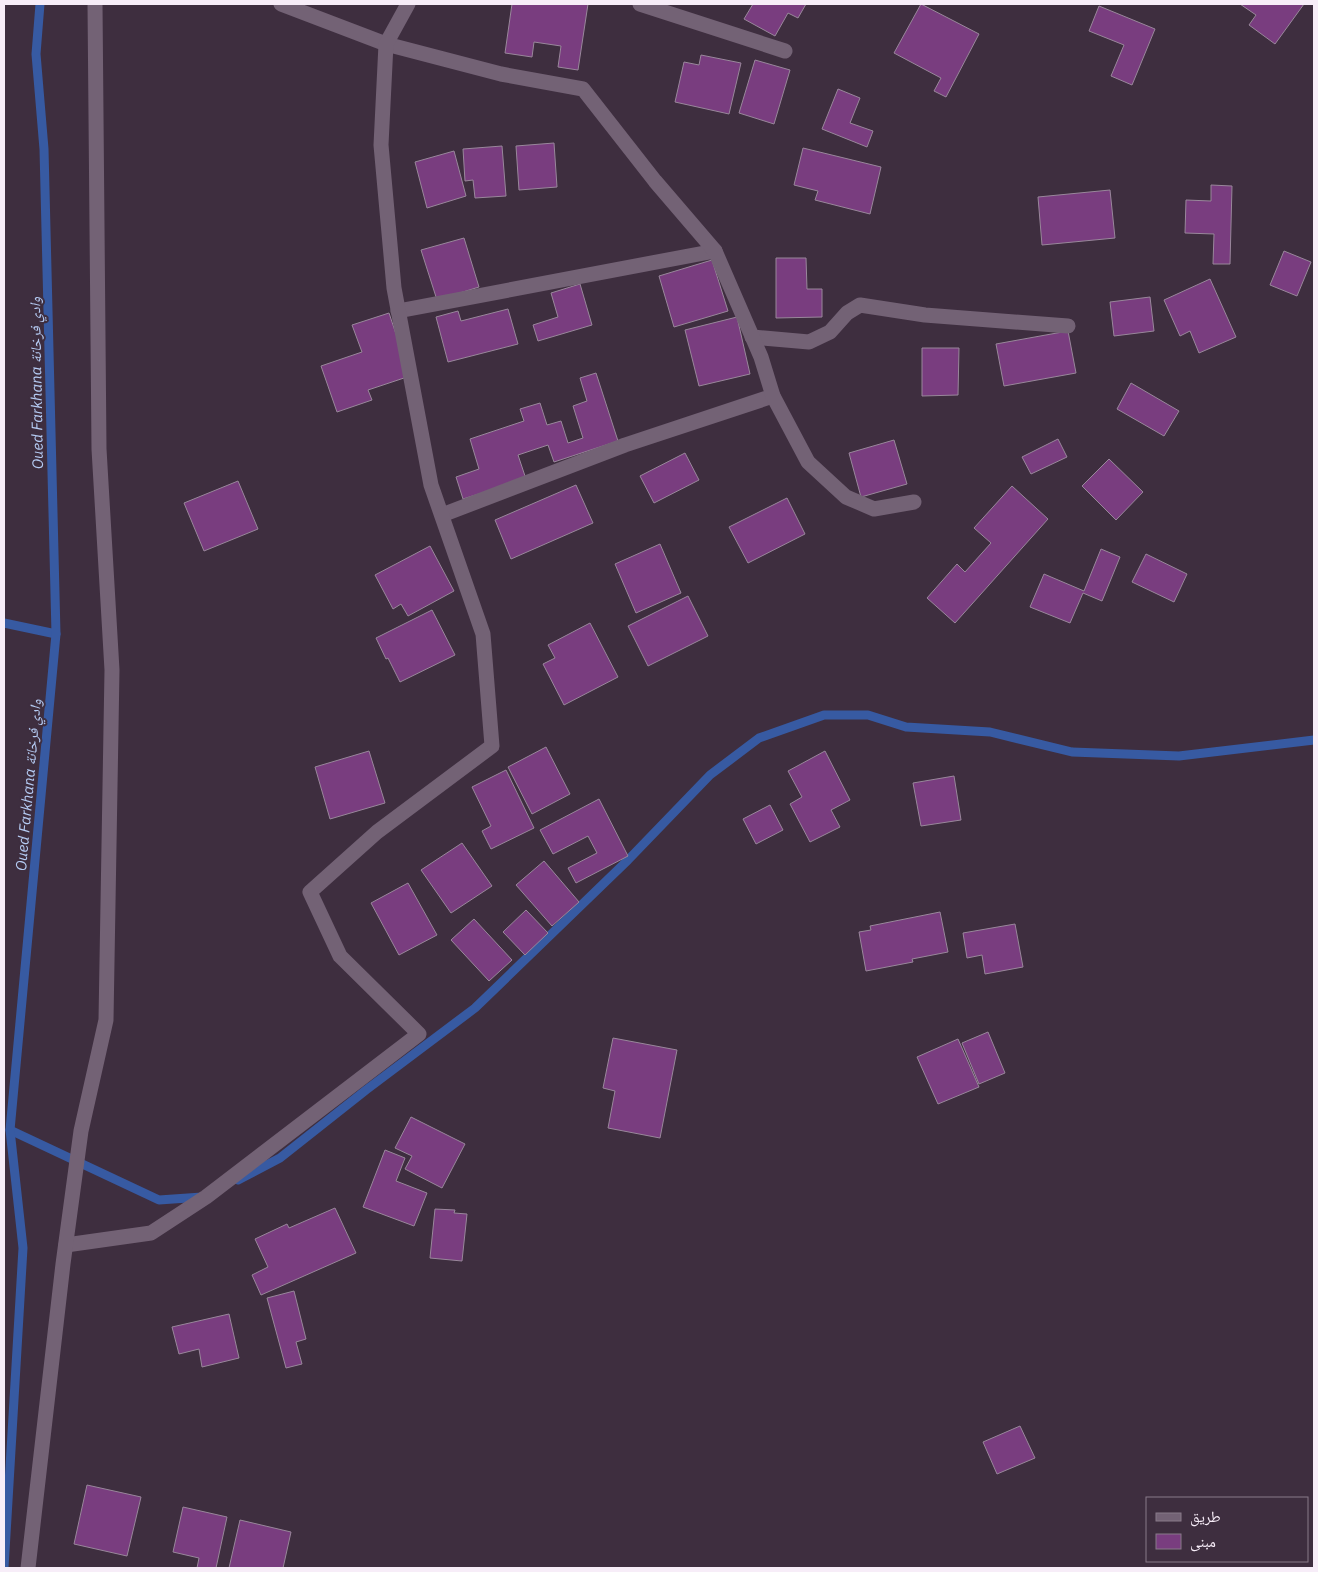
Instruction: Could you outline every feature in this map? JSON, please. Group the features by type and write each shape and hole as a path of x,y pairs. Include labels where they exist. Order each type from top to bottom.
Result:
{"street":[{"path":"28,1568 81,1131 106,1020 112,670 99,449 95,4"},
{"path":"281,4 386,44 501,74 583,89 655,181 715,252 752,336 773,396 808,462 846,496 874,509 914,502"},
{"path":"66,1244 151,1233 206,1197 419,1034 340,956 310,892 377,832 492,746 483,634 432,485 394,288 381,146 386,44 408,4"},
{"path":"640,4 784,51"},
{"path":"398,311 715,252"},
{"path":"752,336 809,342 830,332 847,313 860,305 925,316 1068,326"},
{"path":"442,515 625,445 773,396"}],"building":[{"path":"512,4 588,4 578,70 558,67 561,46 534,42 532,57 505,53"},
{"path":"753,4 806,4 798,18 788,13 775,36 744,19"},
{"path":"921,4 979,34 946,97 934,91 941,78 894,53"},
{"path":"1240,4 1304,4 1275,44 1249,25 1256,15"},
{"path":"1099,6 1155,29 1132,85 1111,76 1124,45 1089,31"},
{"path":"701,55 741,63 729,114 675,102 684,62 699,65"},
{"path":"755,60 790,70 774,124 739,113"},
{"path":"838,89 860,98 850,123 873,131 867,147 822,129"},
{"path":"554,143 557,187 519,190 516,146"},
{"path":"502,146 506,196 475,198 473,180 465,181 463,149"},
{"path":"803,148 881,167 870,214 815,200 818,191 794,185"},
{"path":"454,151 466,196 427,208 415,162"},
{"path":"1211,185 1232,186 1230,264 1213,264 1214,234 1185,233 1186,200 1211,201"},
{"path":"1110,190 1115,238 1042,245 1038,197"},
{"path":"464,238 479,287 437,300 421,250"},
{"path":"1284,251 1311,262 1297,296 1270,285"},
{"path":"776,258 806,258 807,289 822,289 822,317 776,318"},
{"path":"712,260 728,311 674,327 659,276"},
{"path":"1210,279 1236,337 1199,353 1190,331 1180,336 1164,300"},
{"path":"580,284 592,325 538,341 533,325 558,317 551,293"},
{"path":"1150,297 1154,331 1114,336 1110,302"},
{"path":"508,309 518,344 448,362 436,317 458,311 461,321"},
{"path":"389,313 410,376 368,390 372,400 337,412 321,366 362,352 352,325"},
{"path":"737,317 750,374 699,386 685,330"},
{"path":"1068,331 1076,373 1004,386 996,344"},
{"path":"922,348 959,348 958,395 922,396"},
{"path":"596,373 618,441 554,462 548,445 518,455 526,479 463,499 456,477 479,469 470,439 524,421 520,409 540,403 547,425 561,421 568,443 583,438 573,406 587,401 580,378"},
{"path":"1131,383 1179,411 1164,436 1117,409"},
{"path":"1058,439 1067,457 1031,474 1022,457"},
{"path":"894,440 907,484 861,497 849,453"},
{"path":"685,453 699,480 654,503 640,476"},
{"path":"1109,459 1143,492 1116,520 1082,486"},
{"path":"238,481 258,529 204,551 184,503"},
{"path":"576,485 593,523 511,559 495,520"},
{"path":"1012,486 1048,519 955,623 927,598 957,564 965,572 991,543 974,528"},
{"path":"787,498 805,534 748,563 729,527"},
{"path":"660,544 681,593 636,613 615,564"},
{"path":"430,546 454,591 408,616 401,604 393,609 375,575"},
{"path":"1101,549 1120,557 1102,601 1083,593 1070,623 1030,607 1044,574 1084,591"},
{"path":"1146,554 1187,574 1174,602 1132,582"},
{"path":"688,596 708,636 648,666 628,626"},
{"path":"432,610 455,655 400,682 376,638"},
{"path":"590,623 618,677 564,705 543,664 555,658 548,645"},
{"path":"546,747 570,794 532,814 508,767"},
{"path":"369,751 385,803 330,819 315,767"},
{"path":"825,751 850,800 831,810 840,827 810,842 790,804 802,797 788,771"},
{"path":"506,770 534,828 491,849 482,831 491,826 472,787"},
{"path":"954,776 961,820 921,826 913,783"},
{"path":"599,799 628,856 576,883 568,868 597,853 588,836 553,854 540,830"},
{"path":"770,805 783,830 756,844 743,819"},
{"path":"462,843 492,886 451,913 421,870"},
{"path":"544,861 579,902 552,926 516,885"},
{"path":"408,883 437,935 399,955 371,903"},
{"path":"526,910 548,933 525,955 503,932"},
{"path":"940,912 948,952 912,959 913,962 866,971 859,932 871,930 870,926"},
{"path":"474,919 512,960 489,981 451,940"},
{"path":"1015,924 1023,967 985,974 982,955 967,958 963,933"},
{"path":"988,1032 1005,1073 979,1084 962,1043"},
{"path":"613,1038 677,1050 660,1138 608,1128 615,1091 603,1088"},
{"path":"958,1039 979,1087 938,1104 917,1057"},
{"path":"411,1117 465,1144 442,1188 405,1169 412,1156 395,1148"},
{"path":"385,1150 405,1158 396,1181 427,1193 414,1226 363,1207"},
{"path":"335,1208 356,1253 261,1295 252,1275 268,1267 255,1239 287,1224 289,1228"},
{"path":"435,1209 455,1210 454,1213 467,1214 462,1261 430,1258"},
{"path":"294,1291 306,1339 296,1342 302,1364 286,1368 267,1298"},
{"path":"229,1314 239,1358 202,1367 199,1349 179,1354 172,1327"},
{"path":"1020,1426 1035,1458 997,1474 983,1442"},
{"path":"87,1485 141,1497 127,1556 74,1544"},
{"path":"183,1507 227,1517 216,1568 197,1568 199,1558 173,1552"},
{"path":"240,1520 291,1532 283,1568 229,1568"}],"waterway":[{"name":"Oued Farkhana وادي فرخانة","path":"4,1568 23,1248 10,1130 56,634 44,149 36,54 40,4"},
{"path":"4,623 56,634"},
{"path":"238,1180 280,1158 475,1008 628,860 710,775 759,738 824,715 868,715 906,727 990,732 1072,752 1179,756 1314,740"},
{"path":"10,1130 159,1200 202,1197"}]}
